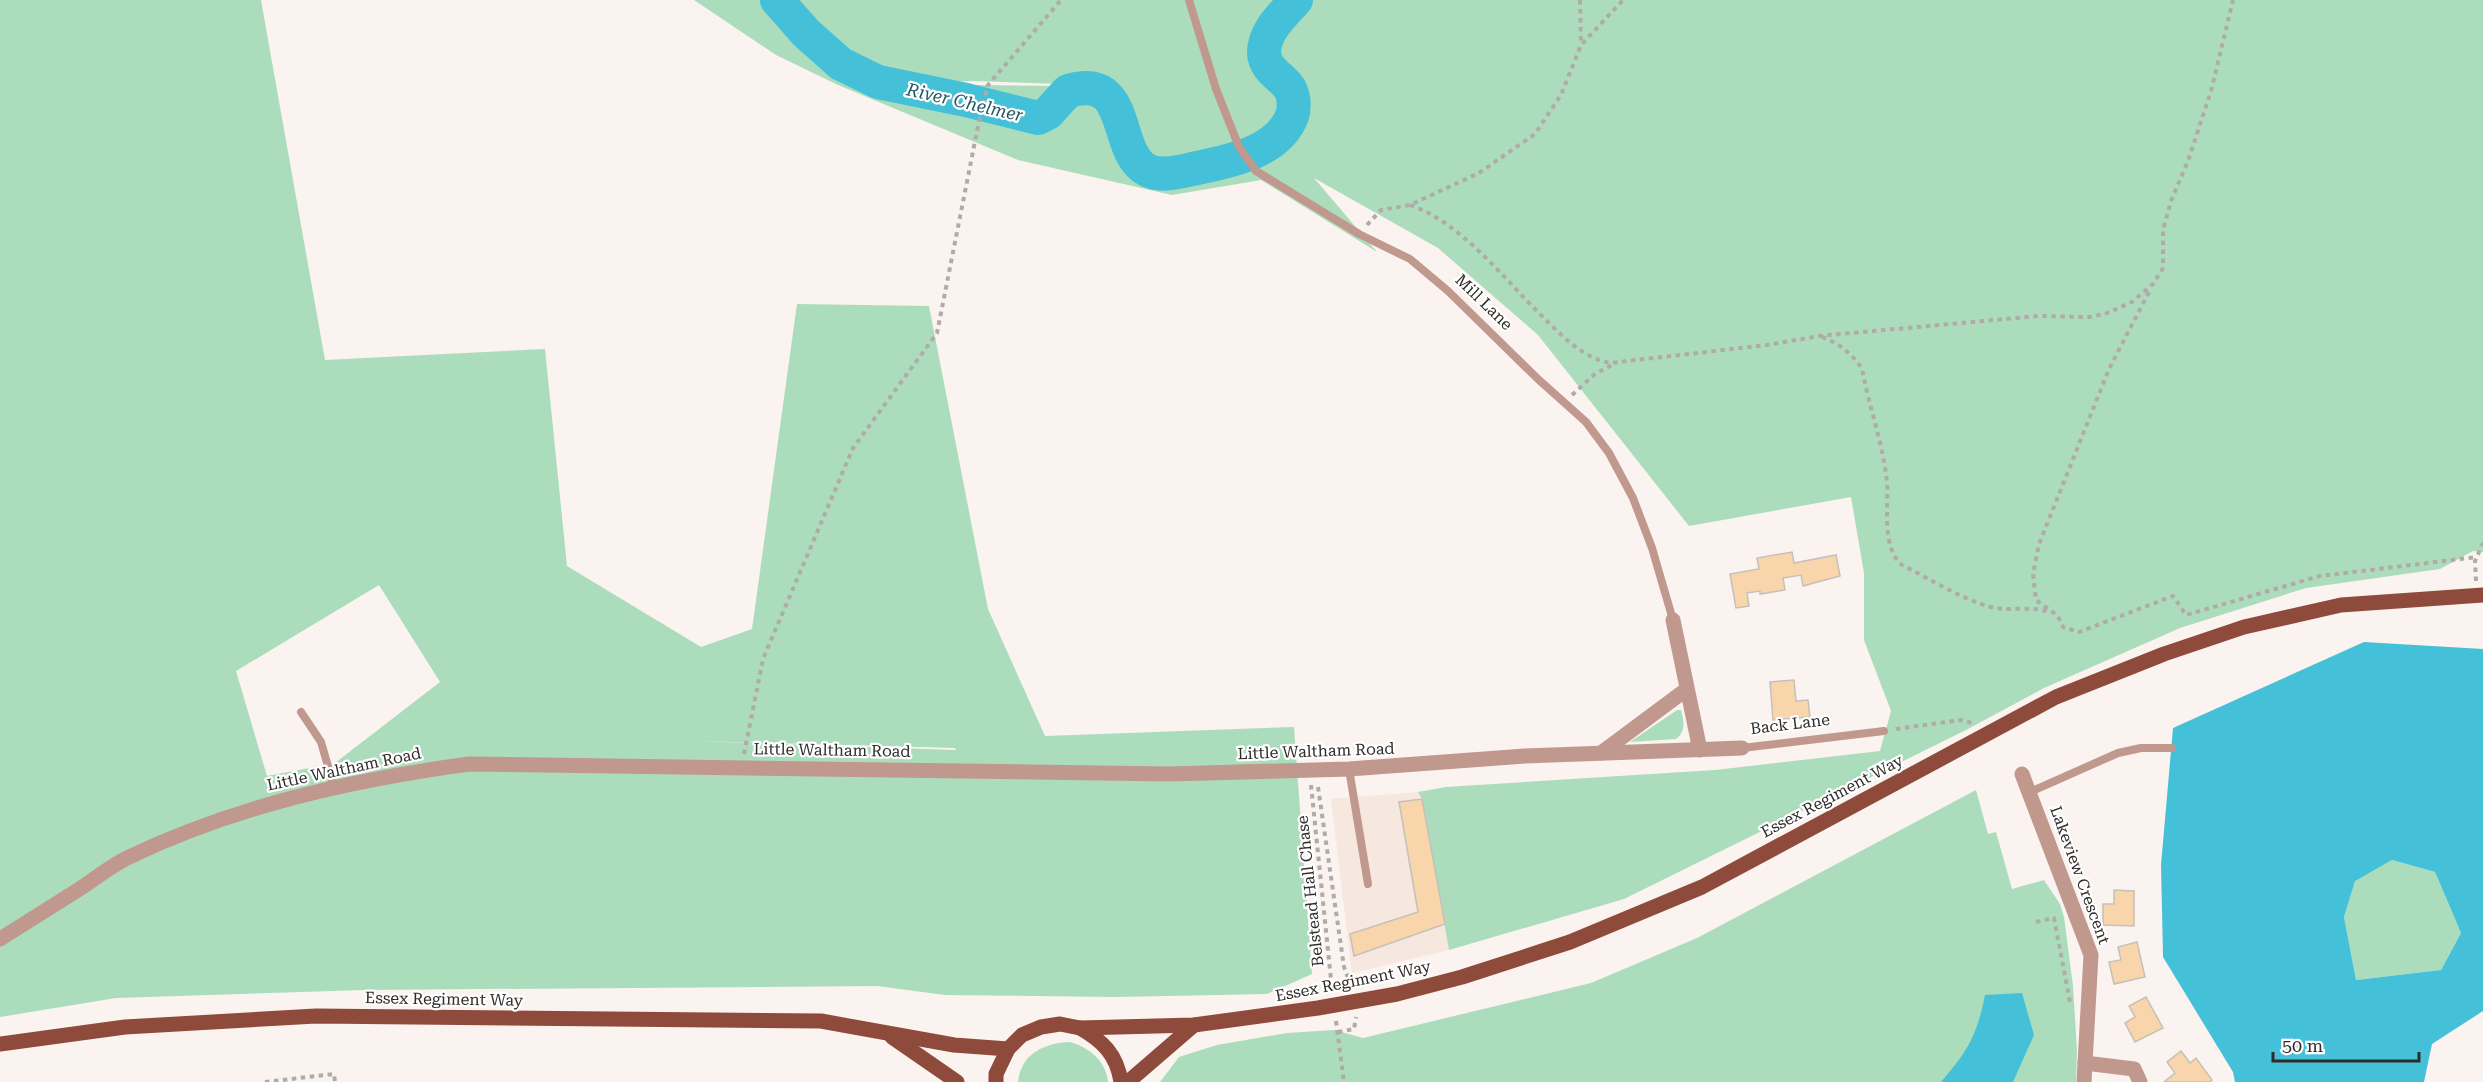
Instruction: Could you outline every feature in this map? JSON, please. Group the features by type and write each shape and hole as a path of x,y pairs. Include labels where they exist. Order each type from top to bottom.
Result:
{"main road":[{"name":"Essex Regiment Way","path":"996,1082 996,1074 1008,1049 1022,1035 1041,1027 1060,1024 1080,1028 1194,1025 1354,1002 1462,977 1559,946 1702,887 2056,697 2164,654 2244,627 2341,605 2481,594"},
{"name":"Essex Regiment Way","path":"0,1044 125,1027 316,1016 821,1021 954,1045 1008,1049"},
{"path":"1128,1082 1194,1025"},
{"name":"Essex Regiment Way","path":"1080,1028 1097,1037 1111,1051 1119,1068 1121,1082"},
{"name":"Essex Regiment Way","path":"887,1034 957,1082"}],"street":[{"name":"Mill Lane","path":"1673,620 1700,750"},
{"path":"1601,753 1687,689"},
{"name":"Back Lane","path":"1700,750 1742,748"},
{"name":"Little Waltham Road","path":"0,939 125,859 196,828 250,808 334,787 408,772 469,764 742,766 1167,774 1349,769 1601,753 1700,750"},
{"name":"Lakeview Crescent","path":"2022,774 2091,955 2084,1082"},
{"path":"2085,1063 2134,1070 2140,1082"}],"lane":[{"name":"Mill Lane","path":"1189,0 1216,90 1239,147 1256,171 1359,234 1410,260 1448,291 1539,380 1566,402 1609,453 1633,498 1652,548 1673,620"},
{"path":"301,712 321,742 334,787"},
{"name":"Back Lane","path":"1742,748 1884,731"},
{"path":"2030,792 2118,753 2141,748 2172,748"},
{"path":"1349,769 1368,884"}],"path":[{"path":"742,766 763,658 853,448 937,333 987,90 1061,0"},
{"path":"1580,0 1581,45"},
{"path":"1359,234 1381,210 1410,205 1479,173 1535,134 1561,95 1581,45 1623,0"},
{"path":"2233,0 2211,91 2188,161 2171,201 2163,230 2163,268 2109,369 2039,544 2033,574 2036,600 2058,616 2063,627 2079,632 2173,596 2186,615 2320,576 2477,557"},
{"path":"1410,205 1430,212 1453,228 1565,339 1599,361 1620,363 1767,345 1819,336 2038,316 2105,314 2144,294 2163,268"},
{"path":"1819,336 1838,344 1858,361 1862,369 1887,480 1889,543 1893,558 1902,565 1988,606 2015,610 2041,609 2061,621"},
{"path":"1566,402 1595,374 1620,363"},
{"path":"2481,594 2477,557 2483,543"},
{"path":"1884,731 1961,720 1995,729"},
{"path":"1313,769 1344,967 1354,1002 1356,1027 1338,1032"},
{"name":"Belstead Hall Chase","path":"1313,769 1334,1005 1344,1082"},
{"path":"2036,922 2054,918 2072,1008"},
{"path":"265,1082 334,1074 335,1082"}],"shaded area":[{"path":"1418,792 1422,799 1449,950 1352,973 1331,799"}],"green space":[{"path":"0,0 261,0 325,360 545,349 567,566 701,647 752,629 797,304 929,306 988,609 1045,736 1294,727 1312,974 1267,994 1115,997 945,995 877,986 364,990 116,998 0,1017","holes":["379,585 440,682 335,763 267,776 236,671","694,741 955,748 956,750 955,750"]},
{"path":"694,0 2483,0 2483,552 2473,551 2440,569 2306,588 2180,628 2044,688 1966,730 1624,899 1449,950 1422,799 1418,792 1446,787 1715,770 1880,751 1891,711 1864,640 1864,573 1851,497 1689,526 1538,335 1438,248 1314,178 1377,252 1261,180 1172,195 1018,160 838,85 776,55","holes":["973,81 1062,84 1137,117 1061,86 881,84"]},
{"path":"1677,710 1681,710 1683,726 1676,739 1630,742"},
{"path":"1976,790 1988,834 1996,832 2012,889 2044,880 2060,904 2064,917 2073,986 2077,1051 2076,1082 1160,1082 1179,1057 1217,1045 1287,1033 1334,1030 1363,1038 1591,983 1697,938"},
{"path":"2392,860 2435,872 2461,933 2441,970 2356,980 2344,917 2355,880"},
{"path":"1070,1042 1096,1056 1107,1074 1108,1082 1018,1082 1020,1072 1029,1057 1043,1047"}],"water":[{"path":"2364,642 2483,649 2483,1011 2432,1044 2424,1082 2235,1082 2233,1072 2163,957 2161,865 2173,728","holes":["2392,860 2435,872 2461,933 2441,970 2356,980 2344,917 2355,881"]},
{"path":"2022,993 2034,1035 2013,1082 1941,1082 1970,1042 1979,1021 1985,995"}],"building":[{"path":"1792,552 1794,563 1836,555 1840,576 1803,586 1801,575 1783,578 1785,590 1760,594 1760,591 1747,593 1749,606 1736,608 1730,574 1759,569 1757,558"},
{"path":"1794,680 1796,701 1808,700 1810,717 1773,720 1770,682"},
{"path":"1422,799 1445,924 1354,956 1350,934 1418,912 1399,802"},
{"path":"2114,890 2134,891 2134,926 2103,925 2103,904 2114,904"},
{"path":"2137,942 2145,977 2114,984 2109,962 2121,960 2118,947"},
{"path":"2146,997 2163,1028 2135,1042 2125,1023 2135,1017 2129,1006"},
{"path":"2181,1051 2190,1063 2196,1058 2212,1080 2209,1082 2164,1082 2175,1073 2167,1062"}],"waterway":[{"name":"River Chelmer","path":"777,0 806,33 841,64 878,82 1038,118 1048,113 1068,91 1089,88 1103,93 1112,103 1119,117 1136,161 1147,170 1165,174 1224,162 1252,153 1276,138 1285,128 1292,116 1293,96 1288,86 1270,68 1264,53 1270,31 1296,0"}]}
